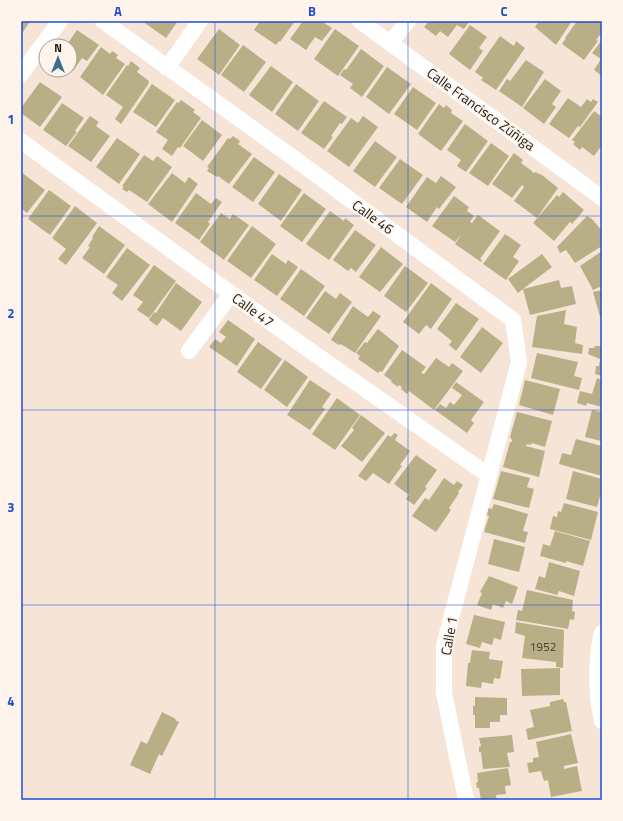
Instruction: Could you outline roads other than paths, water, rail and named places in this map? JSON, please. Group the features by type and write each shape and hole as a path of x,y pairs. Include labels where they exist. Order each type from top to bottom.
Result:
{"street":[{"path":"21,74 60,21"},
{"name":"Calle 46","path":"103,21 295,159 513,320 519,362 488,475"},
{"path":"167,68 200,21"},
{"name":"Calle Francisco Zúñiga","path":"360,21 602,198"},
{"path":"390,43 408,21"},
{"name":"Calle 47","path":"21,141 231,294 488,475"},
{"path":"189,351 231,294"},
{"name":"Calle 1","path":"466,800 444,694 444,645 488,475"},
{"path":"602,633 598,647 602,721"}]}
